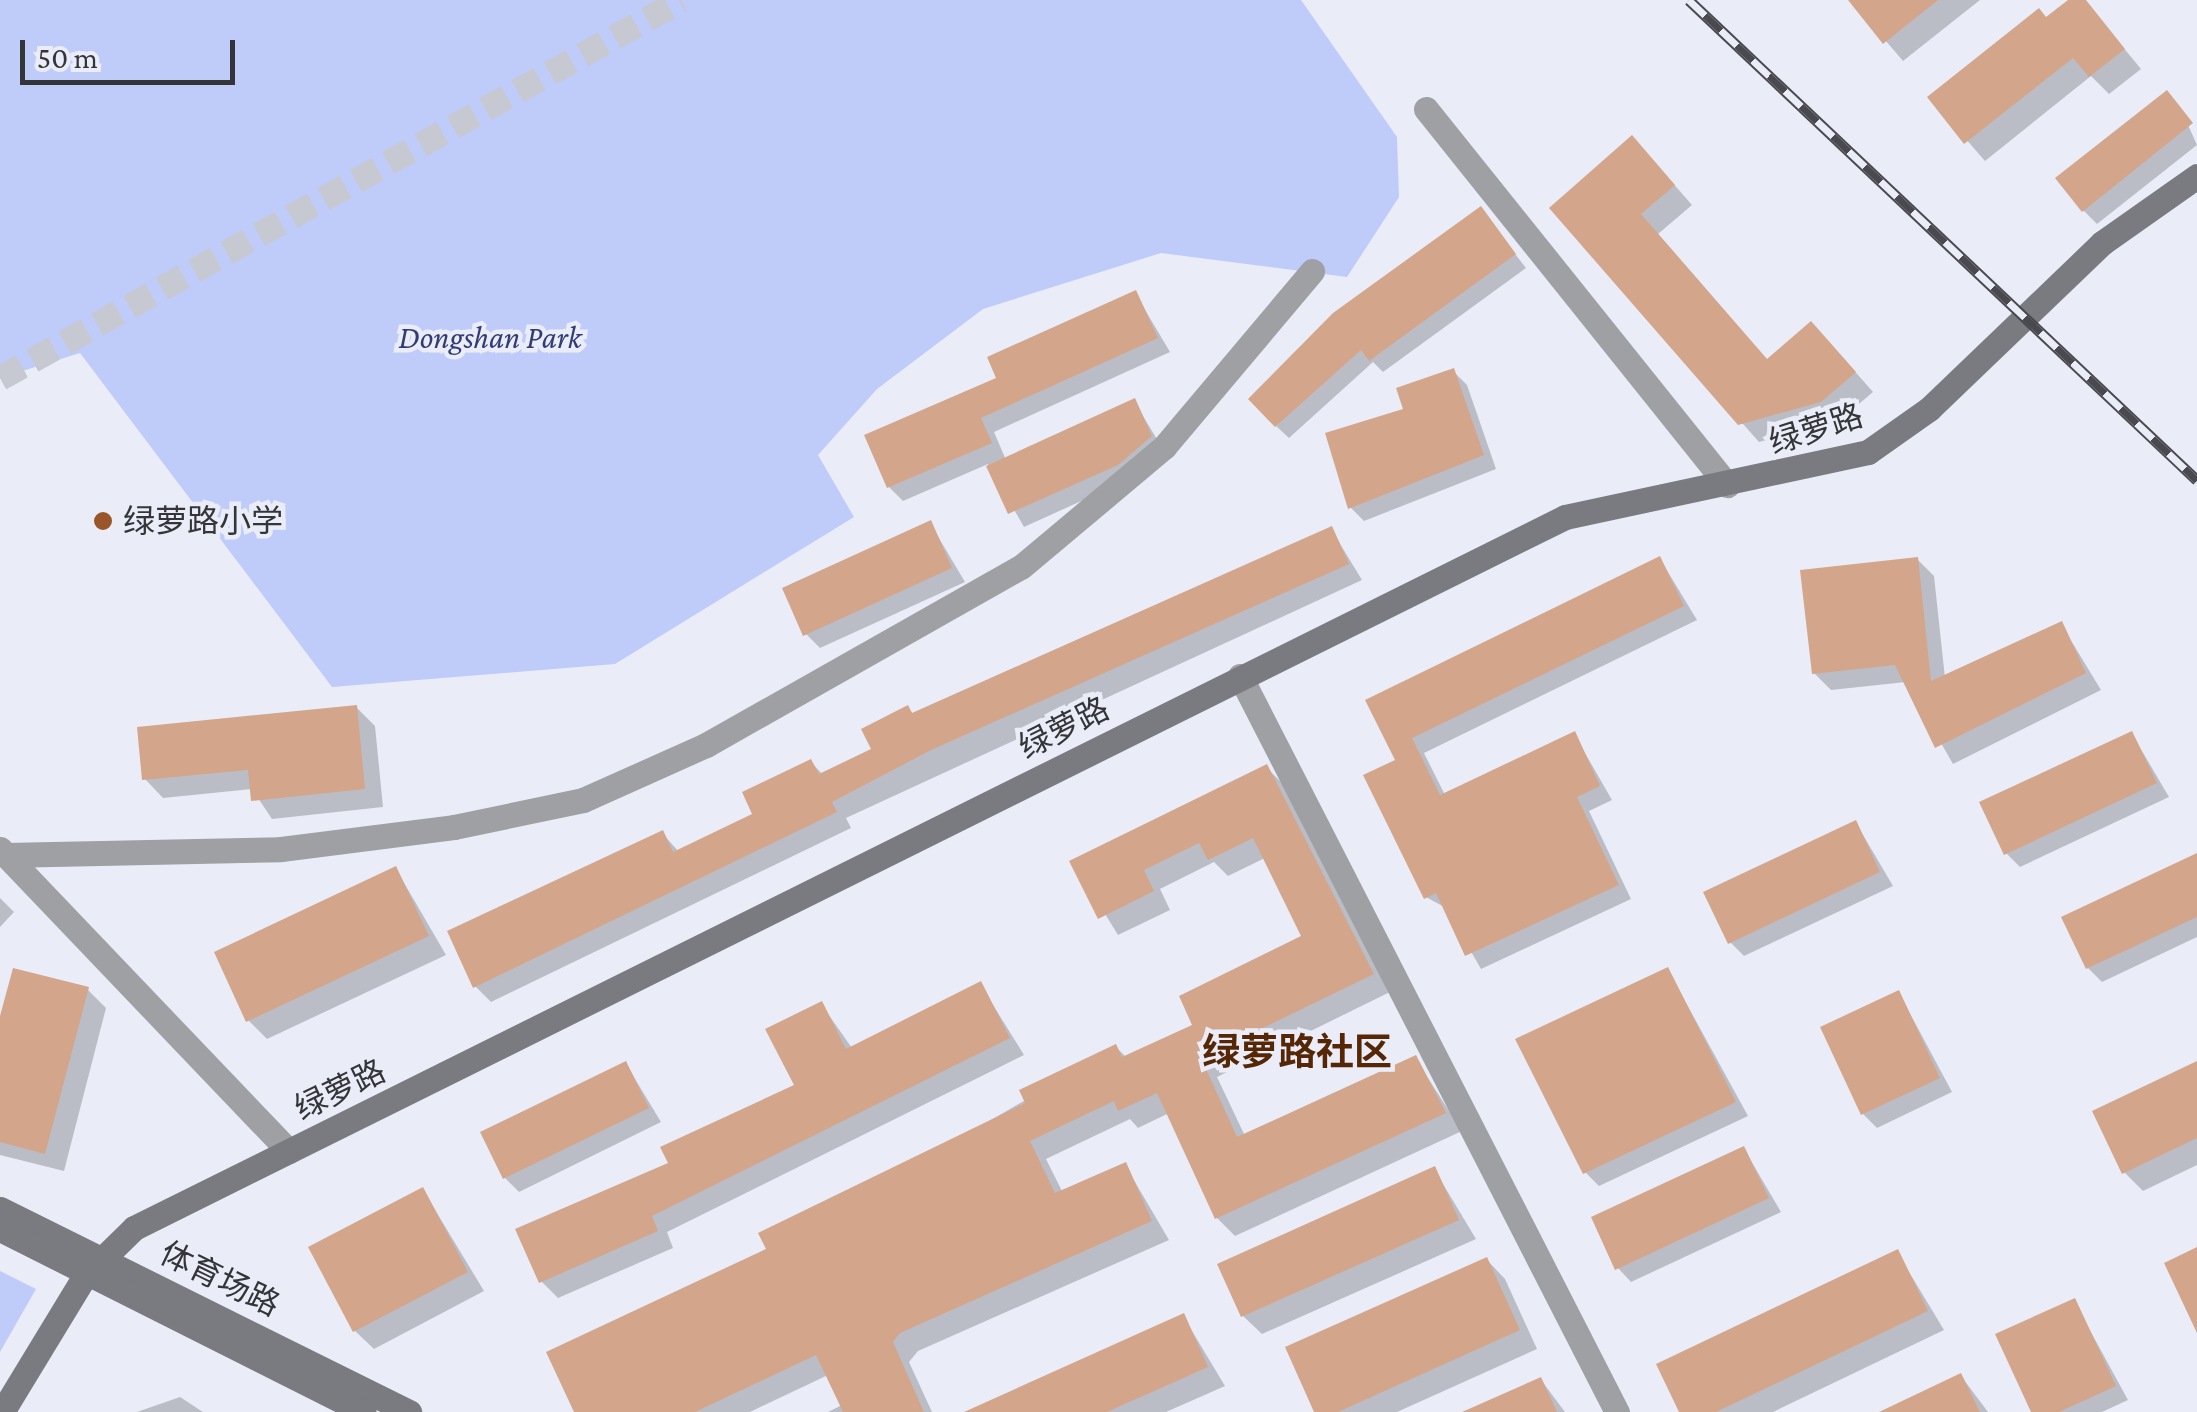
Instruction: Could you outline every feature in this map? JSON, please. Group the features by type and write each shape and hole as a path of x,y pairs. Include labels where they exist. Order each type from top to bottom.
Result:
{"street":[{"path":"1426,109 1727,485"},
{"name":"绿萝路","path":"2,1412 84,1277 134,1228 1565,517 1868,452 1906,429 2102,244 2197,176"},
{"path":"2,852 281,849 454,827 600,792 706,745 1022,566 1164,446 1312,271"},
{"path":"1240,676 1616,1412"},
{"path":"2,852 289,1151"},
{"name":"体育场路","path":"0,1209 409,1412"},
{"name":"体育场路","path":"0,1230 84,1277 364,1412"}],"green space":[{"name":"Dongshan Park","path":"0,0 1301,0 1397,137 1399,197 1347,277 1161,253 983,309 877,389 818,455 854,517 615,664 332,687 80,353 0,378"},
{"path":"0,1271 36,1289 0,1352"}],"building":[{"path":"1848,0 1938,0 1883,44"},
{"path":"2068,0 2086,0 2125,49 2089,77 2073,58 1964,144 1927,97 2039,8 2046,17"},
{"path":"2167,90 2193,123 2082,212 2055,178"},
{"path":"1632,135 1675,185 1641,214 1767,359 1811,321 1856,372 1821,402 1738,425 1549,208"},
{"path":"1481,206 1516,254 1369,361 1361,350 1275,427 1248,399 1333,313"},
{"path":"1136,290 1158,338 981,418 992,443 887,488 864,435 996,378 987,357"},
{"path":"1454,368 1484,455 1348,509 1325,433 1403,409 1396,388"},
{"path":"1135,398 1152,436 1118,465 1008,514 986,466"},
{"path":"931,520 952,568 803,636 782,588"},
{"path":"1332,526 1349,564 931,750 832,802 837,812 473,988 447,931 663,830 673,852 752,814 742,792 811,759 819,774 871,749 861,729 908,705 912,713"},
{"path":"1660,556 1684,606 1412,738 1440,795 1575,731 1600,786 1577,797 1619,885 1465,956 1436,893 1424,899 1363,775 1395,760 1365,700"},
{"path":"1918,557 1931,681 2062,621 2086,673 1935,748 1895,665 1812,674 1800,570"},
{"path":"357,705 365,789 251,801 248,770 142,780 137,727"},
{"path":"2132,731 2157,783 2004,855 1979,802"},
{"path":"1267,764 1374,974 1201,1058 1237,1137 1416,1055 1446,1113 1215,1219 1157,1093 1118,1111 1114,1101 1030,1141 1055,1193 1126,1162 1152,1221 900,1333 893,1342 924,1412 843,1412 816,1355 695,1412 574,1412 546,1352 766,1249 758,1233 1025,1103 1019,1090 1116,1044 1122,1057 1192,1025 1179,996 1301,936 1253,838 1208,860 1199,843 1144,870 1154,891 1098,919 1069,861"},
{"path":"1856,820 1880,872 1728,944 1703,892"},
{"path":"2197,853 2197,917 2086,969 2061,917"},
{"path":"396,866 429,936 246,1022 214,952"},
{"path":"1668,967 1736,1102 1583,1174 1515,1039"},
{"path":"13,968 89,987 45,1154 0,1142 0,1016"},
{"path":"981,981 1010,1038 652,1216 658,1231 539,1283 515,1229 668,1163 660,1147 794,1085 765,1029 822,1001 846,1049"},
{"path":"1899,990 1940,1078 1861,1115 1820,1027"},
{"path":"626,1061 649,1108 503,1179 480,1132"},
{"path":"2197,1061 2197,1138 2122,1174 2092,1111"},
{"path":"1744,1146 1769,1198 1615,1270 1591,1217"},
{"path":"1435,1166 1459,1220 1241,1317 1217,1264"},
{"path":"423,1187 468,1272 353,1332 308,1247"},
{"path":"2197,1247 2197,1333 2164,1263"},
{"path":"1898,1249 1928,1311 1716,1412 1679,1412 1656,1364"},
{"path":"1487,1257 1520,1330 1338,1412 1314,1412 1285,1347"},
{"path":"2075,1298 2116,1386 2059,1412 2031,1412 1995,1334"},
{"path":"1184,1313 1208,1367 1107,1412 964,1412"},
{"path":"1961,1373 1980,1412 1879,1412"},
{"path":"1541,1377 1557,1412 1462,1412"}],"tunnel":[{"path":"0,378 681,0"}],"railway":[{"path":"1689,0 2197,480"}],"place":[{"name":"绿萝路小学","path":"103,521"}],"district":[{"name":"绿萝路社区","path":"1297,1053"}]}
